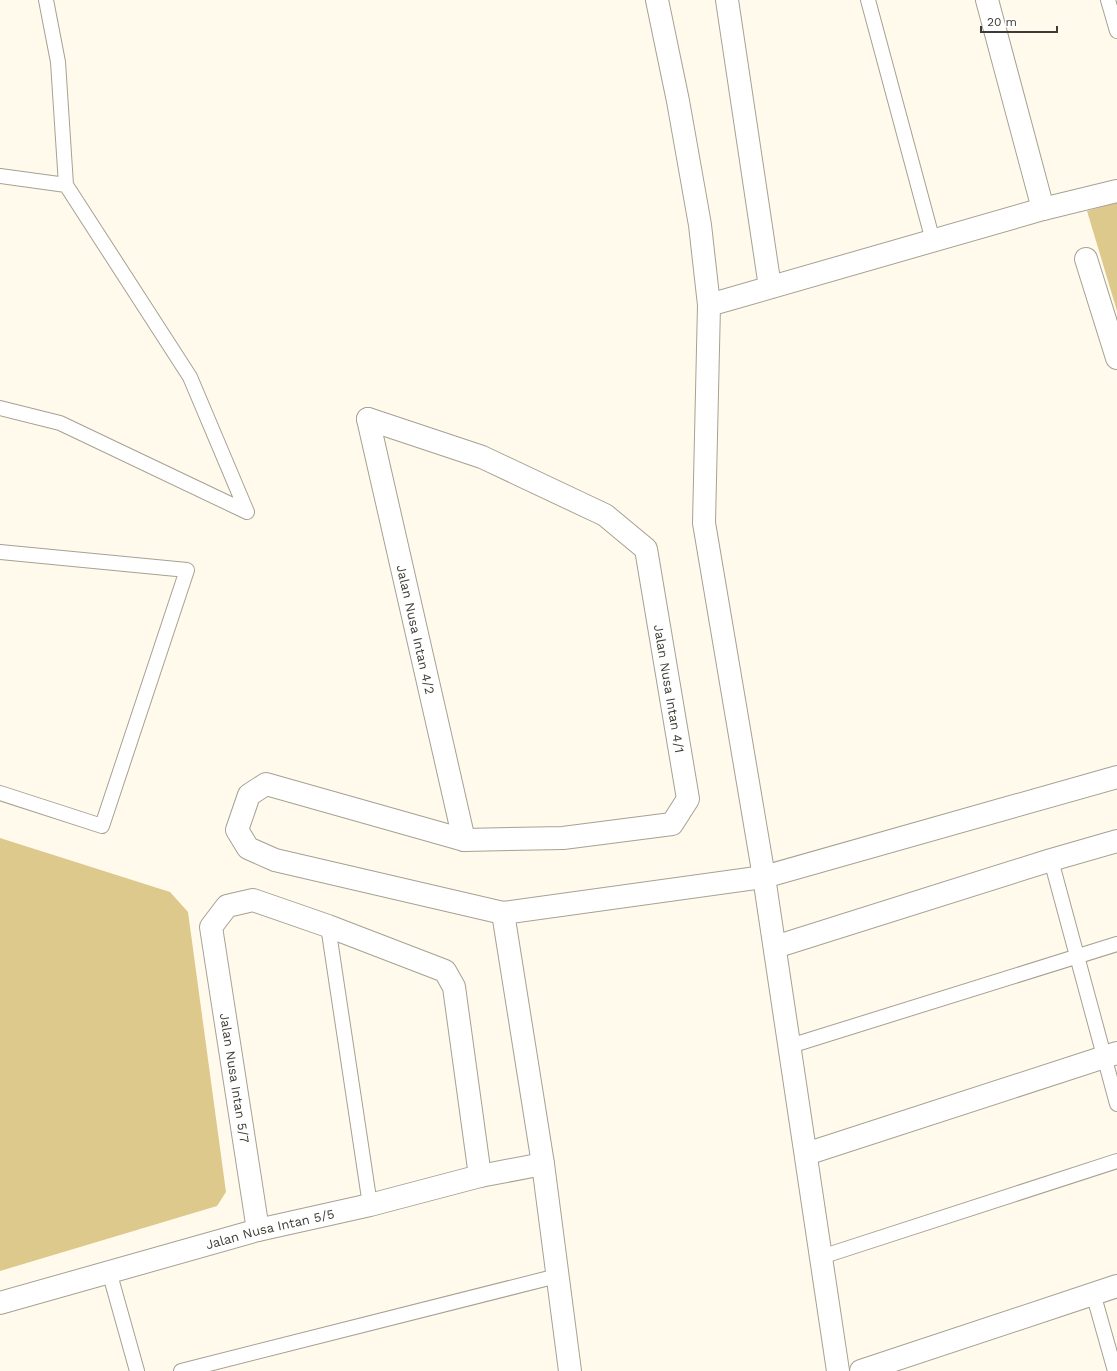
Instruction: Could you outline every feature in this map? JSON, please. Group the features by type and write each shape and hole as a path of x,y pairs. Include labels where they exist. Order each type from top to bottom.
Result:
{"street":[{"path":"657,0 678,101 700,226 710,305 704,523 764,877 838,1371"},
{"path":"727,0 770,287"},
{"path":"987,0 1044,210"},
{"path":"710,305 933,241 1117,191"},
{"path":"1086,259 1117,358"},
{"name":"Jalan Nusa Intan 4/1","path":"368,419 482,457 605,515 646,549 688,800 672,824 563,838 464,840"},
{"name":"Jalan Nusa Intan 4/2","path":"368,419 464,840"},
{"path":"464,840 266,784 249,795 237,830 248,848 275,860 503,913 764,877 1117,777"},
{"path":"775,947 1051,860 1117,841"},
{"name":"Jalan Nusa Intan 5/7","path":"258,1230 211,926 227,906 253,900 328,926"},
{"path":"503,913 543,1164 570,1371"},
{"path":"328,926 445,972 454,987 480,1176"},
{"path":"806,1154 1111,1055"},
{"name":"Jalan Nusa Intan 5/5","path":"0,1303 258,1230 370,1205 480,1176 543,1164"},
{"path":"861,1371 1117,1286"}],"lane":[{"path":"0,408 60,423 247,512 190,377 66,185 58,62 46,0"},
{"path":"868,0 933,241"},
{"path":"1108,0 1117,31"},
{"path":"0,176 66,185"},
{"path":"0,552 187,570 102,826 0,793"},
{"path":"1051,860 1077,955 1111,1055 1117,1104"},
{"path":"328,926 370,1205"},
{"path":"790,1046 1077,955 1117,944"},
{"path":"821,1257 1117,1162"},
{"path":"109,1271 137,1371"},
{"path":"181,1371 558,1276"},
{"path":"1093,1293 1115,1371"}],"shaded area":[{"path":"1117,202 1117,311 1087,211"},
{"path":"0,838 170,892 188,912 226,1192 217,1206 0,1271"}]}
